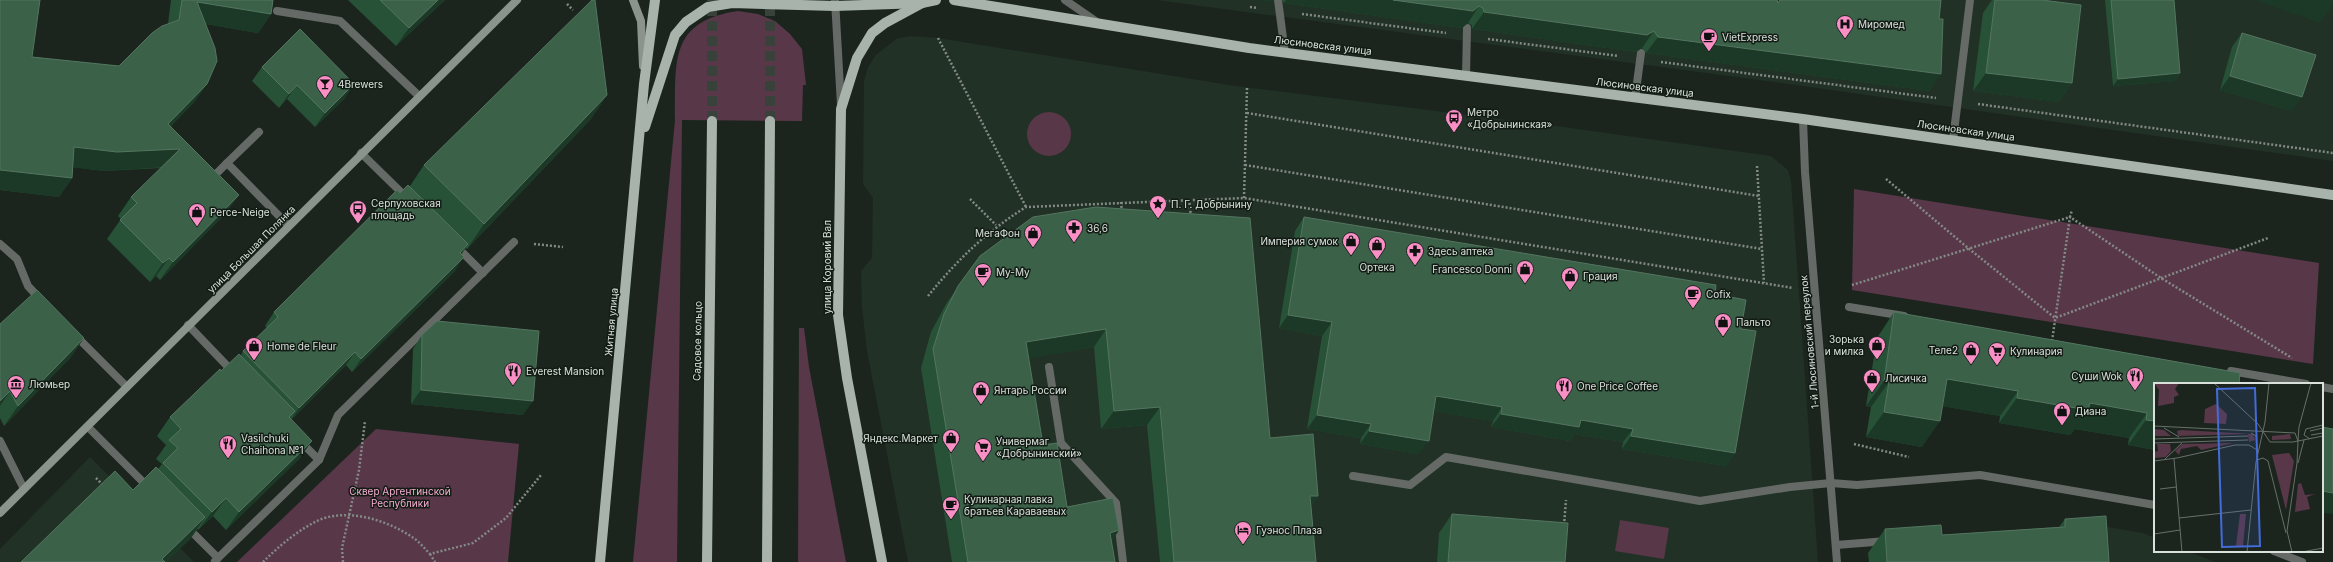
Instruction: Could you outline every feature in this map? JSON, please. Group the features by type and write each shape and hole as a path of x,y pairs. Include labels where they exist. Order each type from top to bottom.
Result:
{"main road":[{"name":"улица Большая Полянка","path":"0,513 88,427 288,225 517,0"},
{"path":"633,0 641,20 644,84"},
{"name":"Житная улица","path":"600,562 644,84 655,0"},
{"path":"640,140 675,35 697,13 708,7 732,3 922,3 936,0"},
{"name":"Люсиновская улица","path":"954,0 1103,26 1285,53 1803,119 2333,195"},
{"name":"улица Коровий Вал","path":"882,562 847,378 838,315 841,109 857,58 872,33 885,23 922,3"},
{"name":"Садовое кольцо","path":"707,562 712,120"},
{"path":"767,562 770,121"}],"street":[{"path":"1065,0 1103,26"},
{"path":"1278,0 1285,53"},
{"path":"1953,140 1970,0"},
{"path":"835,3 841,109"},
{"path":"277,11 340,21 419,96"},
{"path":"1466,76 1467,32"},
{"path":"1635,98 1641,56"},
{"name":"1-й Люсиновский переулок","path":"1803,119 1814,285 1837,562"},
{"path":"214,176 259,132"},
{"path":"362,153 413,204"},
{"path":"227,163 288,225"},
{"path":"451,241 483,273"},
{"path":"179,518 216,560 319,460 338,415 514,242"},
{"path":"0,244 17,259 28,286 48,307"},
{"path":"1850,306 1912,317"},
{"path":"188,325 239,378"},
{"path":"69,329 127,387"},
{"path":"1049,367 1062,443 1116,504 1123,562"},
{"path":"2221,370 2300,383"},
{"path":"2323,387 2333,389"},
{"path":"88,427 156,496"},
{"path":"292,433 319,460"},
{"path":"0,441 24,489"},
{"path":"1353,476 1410,485 1446,457 1700,501 1790,487 1831,483 1857,485 1980,475 2154,505"},
{"path":"1836,545 1896,541"},
{"path":"2277,552 2302,562"}],"path":[{"path":"567,4 572,10"},
{"path":"1250,7 1467,32 2333,153"},
{"path":"938,38 1026,207"},
{"path":"1244,198 1247,88"},
{"path":"1247,113 1759,196"},
{"path":"1245,165 1762,249"},
{"path":"1757,166 1764,283"},
{"path":"1886,179 1968,248 2055,318"},
{"path":"928,296 956,261 996,226 1026,207 1189,199 1244,198 1798,289"},
{"path":"970,199 996,226"},
{"path":"1189,199 1191,219"},
{"path":"1121,202 1122,215"},
{"path":"2052,341 2072,210"},
{"path":"1850,285 2070,217"},
{"path":"2070,217 2161,278 2296,361"},
{"path":"2055,318 2268,238"},
{"path":"514,242 563,247"},
{"path":"343,562 342,548 348,514 359,470 369,385"},
{"path":"430,554 473,543 506,518 541,475"},
{"path":"96,478 107,489"},
{"path":"1564,532 1568,478"},
{"path":"263,562 282,542 320,520 348,514 379,521 413,537 430,554 435,562"}],"shaded area":[{"path":"1156,0 2333,0 2333,161 1782,83"},
{"path":"910,36 938,38 1235,86 1556,126 1771,156 1788,170 1791,181 1818,562 908,562 867,351 862,307 861,271 872,258 873,198 863,184 864,81 868,67 876,55 896,39"},
{"path":"90,457 194,562 0,562 0,549"},
{"path":"2096,525 2143,533 2154,538 2154,552 2190,552 2215,562 2098,562"}],"green space":[{"path":"738,11 758,14 775,21 790,34 802,49 806,85 803,85 802,121 682,120 677,562 633,562 675,120 675,80 677,63 681,48 688,35 699,24 715,16"},
{"path":"1045,112 1053,112 1058,113 1065,118 1070,125 1070,143 1065,150 1058,155 1045,156 1037,153 1030,146 1027,138 1027,130 1030,122 1037,115"},
{"path":"1854,189 2319,263 2313,364 1852,290"},
{"path":"799,328 804,328 809,367 846,562 798,562"},
{"name":"Сквер Аргентинской Республики","path":"376,429 519,444 508,562 237,562"},
{"path":"1620,520 1669,528 1664,559 1615,551"}],"building":[{"path":"0,0 40,0 32,57 119,66 152,33 162,26 179,20 182,0 273,0 271,14 197,2 215,48 217,61 207,84 168,124 239,195 173,262 169,258 163,263 120,220 137,203 131,197 180,149 117,152 74,147 72,178 0,170"},
{"path":"380,0 438,0 409,28"},
{"path":"592,0 595,0 607,95 484,224 424,165"},
{"path":"1393,0 1777,0 1778,3 1780,0 1941,0 1939,19 1943,19 1941,74 1658,37 1654,31 1647,35 1484,12 1483,8 1479,6 1473,11"},
{"path":"1995,0 2042,0 2081,5 2072,83 1986,73"},
{"path":"2111,0 2174,0 2180,73 2118,79"},
{"path":"300,29 354,84 325,113 297,85 289,94 262,67"},
{"path":"2242,33 2316,55 2302,97 2230,76"},
{"path":"408,185 468,244 460,253 464,257 361,359 355,352 299,408 243,351 278,317 274,312 397,190 400,193"},
{"path":"1096,207 1250,218 1270,438 1313,434 1318,496 1310,496 1316,562 1174,562 1160,407 1114,411 1106,329 1026,342 1043,445 1057,443 1067,507 1113,498 1119,530 1110,533 1115,562 968,562 933,349 944,314 958,286 980,256 1033,217"},
{"path":"1304,217 1716,285 1715,294 1746,300 1741,329 1756,331 1735,453 1631,436 1633,429 1581,420 1579,427 1501,414 1502,407 1436,396 1429,441 1369,431 1371,424 1317,415 1332,322 1288,315"},
{"path":"37,290 84,338 18,406 10,391 0,401 0,324"},
{"path":"1894,312 2240,373 2239,383 2154,383 2154,421 2146,420 2147,413 2090,403 2088,410 2052,404 2017,398 2018,391 1947,379 1940,421 1884,412 1889,382 1884,381"},
{"path":"437,321 539,331 533,401 421,390 422,335"},
{"name":"Vasilchuki Chaihona №1","path":"239,354 295,411 289,417 312,441 239,512 226,498 212,512 163,463 178,448 169,440 181,429 170,417 220,369 221,371"},
{"path":"2323,427 2333,429 2333,493 2323,491"},
{"path":"156,467 205,517 162,559 165,562 21,562 115,471 133,490"},
{"path":"1452,514 1568,523 1565,562 1448,562"},
{"path":"2106,516 2109,562 1887,562 1885,529 1941,525 1942,535 2065,527 2065,519"}],"tunnel":[{"path":"712,0 712,121"},
{"path":"770,0 770,121"}],"place":[{"name":"Миромед","path":"1845,39"},
{"name":"VietExpress","path":"1709,52"},
{"name":"4Brewers","path":"325,99"},
{"name":"Метро «Добрынинская»","path":"1454,133"},
{"name":"П. Г. Добрынину","path":"1158,219"},
{"name":"Серпуховская площадь","path":"358,224"},
{"name":"Perce-Neige","path":"197,227"},
{"name":"36,6","path":"1074,243"},
{"name":"МегаФон","path":"1033,248"},
{"name":"Империя сумок","path":"1351,256"},
{"name":"Ортека","path":"1377,260"},
{"name":"Здесь аптека","path":"1415,266"},
{"name":"Francesco Donni","path":"1525,284"},
{"name":"Му-Му","path":"983,287"},
{"name":"Грация","path":"1570,291"},
{"name":"Cofix","path":"1693,309"},
{"name":"Пальто","path":"1723,337"},
{"name":"Зорька и милка","path":"1877,360"},
{"name":"Home de Fleur","path":"254,361"},
{"name":"Теле2","path":"1971,365"},
{"name":"Кулинария","path":"1997,366"},
{"name":"Everest Mansion","path":"513,386"},
{"name":"Суши Wok","path":"2135,391"},
{"name":"Лисичка","path":"1872,393"},
{"name":"Люмьер","path":"16,399"},
{"name":"One Price Coffee","path":"1564,401"},
{"name":"Янтарь России","path":"981,405"},
{"name":"Диана","path":"2062,426"},
{"name":"Яндекс.Маркет","path":"951,453"},
{"name":"Vasilchuki Chaihona №1","path":"228,459"},
{"name":"Универмаг «Добрынинский»","path":"983,462"},
{"name":"Кулинарная лавка братьев Караваевых","path":"951,520"},
{"name":"Гуэнос Плаза","path":"1243,545"}]}
